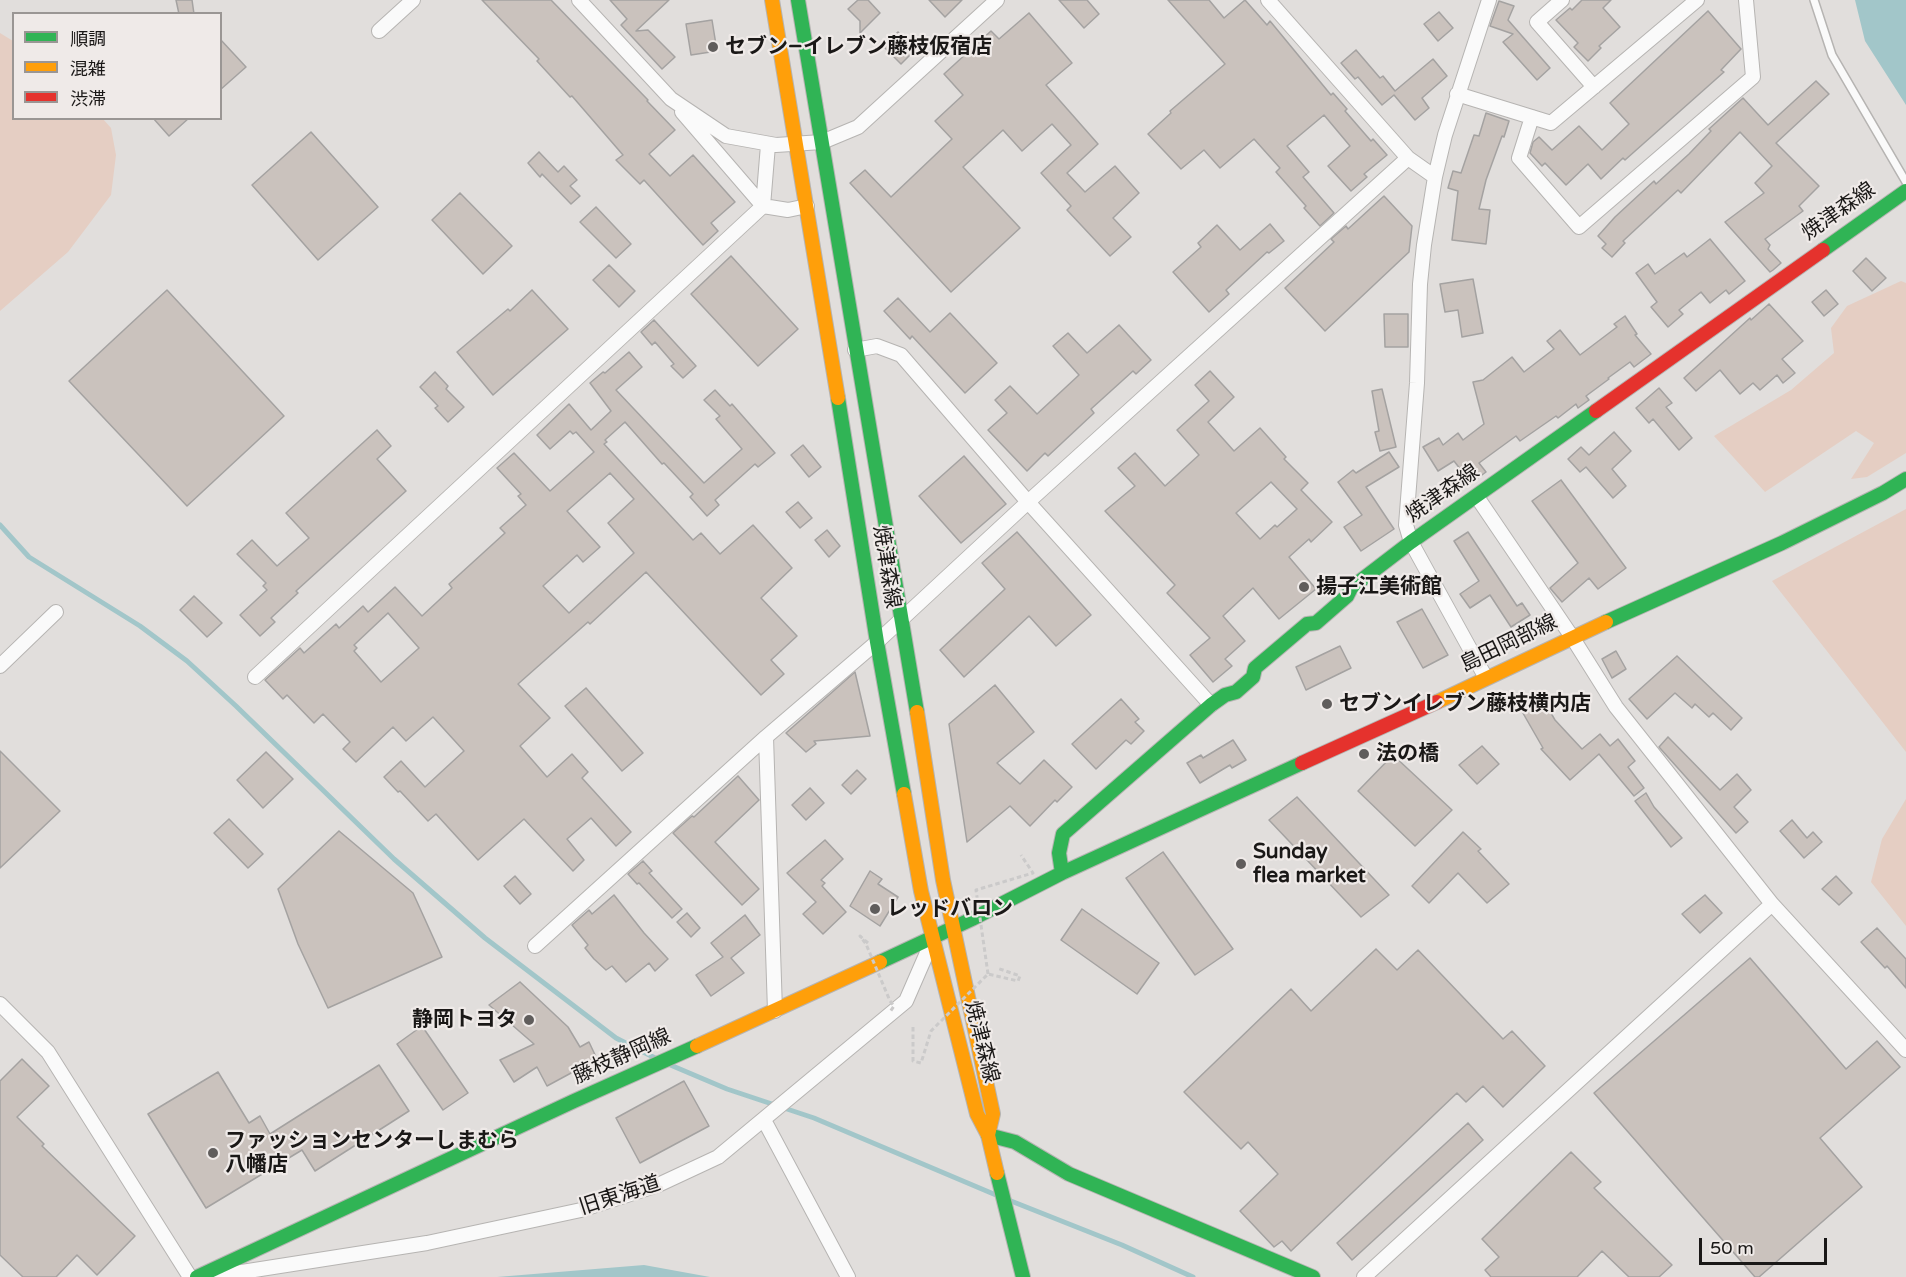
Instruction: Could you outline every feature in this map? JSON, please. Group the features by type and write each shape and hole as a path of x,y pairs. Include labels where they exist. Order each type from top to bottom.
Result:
{"main road":[{"name":"焼津森線","path":"771,0 798,145 877,642 921,891 977,1114 988,1135 1023,1277"},
{"name":"焼津森線","path":"798,0 952,929 993,1114 988,1135"},
{"name":"焼津森線","path":"1062,873 1059,853 1063,834 1211,705 1225,695 1236,692 1253,677 1255,668 1307,624 1316,623 1347,596 1351,588 1411,542 1477,497 1619,393 1906,191"},
{"name":"島田岡部線","path":"1062,873 1572,637 1782,543 1883,493 1906,479"},
{"name":"藤枝静岡線","path":"197,1277 574,1101 952,929 1062,873"},
{"path":"988,1135 1015,1143 1070,1173 1313,1277"}],"street":[{"path":"379,31 413,0"},
{"path":"579,0 671,99 763,206 788,210 807,206"},
{"path":"671,99 726,136 768,145 822,142 858,127 997,0"},
{"path":"1268,0 1408,158 1435,177"},
{"path":"1486,678 1411,542 1406,525 1417,383 1420,284 1424,245 1435,177 1457,94 1489,0"},
{"path":"1562,0 1537,22 1594,87"},
{"path":"1457,94 1551,123 1697,0"},
{"path":"1532,117 1519,158 1579,227 1753,77 1746,0"},
{"path":"255,677 763,206 768,145"},
{"path":"536,946 766,736 877,642 1408,158"},
{"path":"855,350 877,346 901,355 1028,502 1211,705"},
{"path":"1477,497 1572,637 1616,707 1772,904 1906,1050"},
{"path":"0,666 56,612"},
{"path":"766,736 775,1011"},
{"path":"1364,1277 1772,904"},
{"name":"旧東海道","path":"210,1277 427,1243 581,1210 658,1185 718,1157 906,1001 934,937"},
{"path":"0,1004 48,1052 190,1277"},
{"path":"768,1117 848,1277"}],"lane":[{"path":"1814,0 1832,55 1906,182"}],"path":[{"path":"988,974 976,890 1033,873 1021,855"},
{"path":"868,943 861,935 894,1006 890,1012"},
{"path":"988,974 1018,981 1020,976 997,968"},
{"path":"913,1027 913,1061 921,1063 931,1031 988,974"}],"shaded area":[{"path":"0,33 12,40 12,120 104,120 111,128 116,155 111,195 68,252 0,311"},
{"path":"1901,281 1906,283 1906,453 1867,477 1851,479 1874,443 1856,431 1765,492 1714,436 1791,390 1834,353 1831,328 1847,306"},
{"path":"1906,509 1906,752 1772,581"},
{"path":"1906,799 1906,926 1871,882 1882,839"}],"water":[{"path":"1855,0 1906,0 1906,105 1865,41"},
{"path":"644,1265 710,1277 497,1277"}],"building":[{"path":"176,0 192,0 194,12 179,12"},
{"path":"482,0 551,0 675,130 649,154 670,176 693,155 735,202 711,223 718,231 703,245 644,180 640,184 616,160 623,155 572,96 570,97 537,61 539,59"},
{"path":"610,0 669,0 636,31 648,30 675,57 662,69 621,25 627,19"},
{"path":"858,0 868,0 880,13 860,33 860,21 848,9"},
{"path":"929,0 962,0 945,17"},
{"path":"1059,0 1087,0 1099,14 1084,28"},
{"path":"1168,0 1209,0 1224,18 1245,0 1267,25 1270,21 1331,95 1333,93 1347,109 1345,111 1371,141 1373,139 1387,155 1364,174 1367,177 1351,191 1328,166 1350,146 1324,115 1287,146 1309,172 1303,177 1334,213 1320,226 1276,172 1280,168 1254,139 1220,168 1204,150 1181,169 1148,134 1171,113 1170,111 1225,64"},
{"path":"1582,0 1611,0 1603,8 1620,27 1599,46 1601,48 1588,61 1574,47 1578,43 1556,20 1570,8 1572,10"},
{"path":"1499,1 1514,6 1508,20 1550,68 1537,80 1503,42 1513,34 1490,26"},
{"path":"1708,11 1741,49 1721,70 1724,72 1625,160 1623,158 1601,179 1588,164 1566,185 1545,163 1542,166 1530,153 1533,142 1539,137 1552,150 1579,126 1602,150 1629,124 1610,103"},
{"path":"1439,12 1453,28 1438,41 1424,24"},
{"path":"1029,13 1072,63 1046,85 1098,144 1067,173 1085,192 1115,166 1139,193 1113,218 1131,237 1110,256 1067,210 1071,206 1041,173 1071,145 1052,124 1022,151 1003,130 963,167 1020,228 951,292 850,183 865,170 891,197 952,139 935,121 963,95 944,74 991,31 999,39"},
{"path":"712,20 717,51 691,55 686,24"},
{"path":"898,32 915,50 901,64 883,46"},
{"path":"222,41 246,67 222,88"},
{"path":"1356,50 1380,78 1383,76 1395,91 1433,59 1447,76 1422,98 1429,108 1415,120 1394,95 1382,105 1358,77 1355,79 1341,63"},
{"path":"1816,81 1829,94 1776,143 1819,186 1799,206 1803,211 1765,239 1770,245 1768,249 1781,263 1773,270 1770,272 1725,222 1764,193 1755,183 1772,166 1740,132 1681,193 1678,190 1623,241 1625,243 1612,257 1602,248 1606,244 1598,236 1615,217 1654,181 1656,184 1689,154 1711,131 1709,129 1743,98 1768,125"},
{"path":"1486,113 1509,121 1486,180 1479,209 1490,210 1486,244 1452,240 1458,191 1448,188 1453,171 1461,173 1474,135 1479,136"},
{"path":"155,120 187,120 169,136"},
{"path":"311,132 378,207 318,260 252,185"},
{"path":"539,152 558,172 564,166 577,180 570,186 580,196 571,204 542,174 540,177 528,163"},
{"path":"460,193 512,246 483,274 432,220"},
{"path":"1384,196 1412,226 1409,252 1325,331 1285,288 1334,242 1331,239 1346,226 1348,229"},
{"path":"596,207 631,244 616,258 580,222"},
{"path":"1270,224 1284,241 1269,253 1267,252 1226,290 1229,294 1209,312 1173,272 1201,247 1198,243 1217,225 1240,250"},
{"path":"1710,239 1745,281 1729,294 1726,290 1710,303 1701,292 1679,310 1683,314 1668,327 1651,307 1657,302 1636,273 1648,264 1655,274 1684,253 1687,257"},
{"path":"731,256 798,329 758,366 691,294"},
{"path":"1866,258 1886,278 1872,291 1853,271"},
{"path":"609,265 635,291 619,307 593,280"},
{"path":"1473,279 1483,333 1462,337 1458,310 1445,312 1440,284"},
{"path":"167,290 284,416 187,506 69,381"},
{"path":"532,290 568,329 493,395 457,352 508,309 510,311"},
{"path":"1826,290 1838,304 1824,316 1812,302"},
{"path":"898,298 930,332 950,313 997,363 965,393 912,336 910,339 884,311"},
{"path":"1769,304 1803,341 1782,359 1795,373 1783,383 1777,375 1760,390 1753,383 1740,394 1720,370 1696,391 1684,378 1750,318 1751,320"},
{"path":"1384,314 1408,314 1408,347 1385,347"},
{"path":"1625,316 1637,334 1635,335 1651,354 1634,367 1630,362 1608,378 1586,396 1589,400 1578,408 1576,404 1520,441 1516,436 1479,463 1486,472 1471,483 1454,461 1438,471 1423,447 1439,438 1443,445 1458,433 1463,440 1484,424 1473,382 1483,380 1512,357 1524,372 1554,349 1547,341 1560,330 1580,355 1617,327 1614,324"},
{"path":"654,320 696,366 683,378 671,366 674,364 655,342 652,345 641,332"},
{"path":"1119,325 1151,360 1136,374 1133,371 1091,409 1094,413 1048,456 1045,453 1027,471 988,430 1007,413 995,400 1010,386 1037,414 1079,375 1053,346 1068,333 1087,353"},
{"path":"629,352 642,367 616,390 704,483 742,449 716,419 720,416 704,400 715,390 730,406 732,404 775,453 758,467 755,464 715,500 719,505 707,516 690,497 693,494 664,463 662,464 625,422 605,440 607,442 604,444 693,540 701,533 720,554 753,525 792,568 761,598 797,636 771,660 784,674 761,695 646,572 590,624 588,622 518,684 550,718 520,746 547,777 572,754 588,772 582,778 631,832 616,846 591,818 567,839 584,860 573,871 524,819 478,860 436,814 428,821 384,777 401,761 425,787 464,751 433,717 406,741 393,727 356,762 343,749 350,742 323,714 314,723 287,695 283,699 265,680 300,648 304,653 336,624 339,628 363,606 368,612 395,587 422,616 452,588 449,584 505,533 500,528 526,505 518,496 521,494 497,468 514,453 550,491 594,452 576,432 573,434 570,431 550,449 537,435 569,404 591,430 611,411 590,383 603,372 605,373","holes":["610,473 634,499 608,523 634,553 569,613 543,586 577,555 583,562 600,547 567,511","388,613 419,648 381,682 354,651 357,648 354,645"]},
{"path":"1210,371 1234,397 1208,422 1234,451 1260,428 1286,457 1284,459 1308,483 1301,490 1332,522 1311,542 1309,539 1289,557 1316,589 1279,619 1253,588 1223,616 1245,641 1225,659 1232,666 1213,682 1190,655 1210,638 1167,593 1175,585 1105,511 1135,486 1118,468 1135,453 1165,486 1199,455 1177,430 1209,401 1195,385","holes":["1271,482 1297,509 1260,539 1236,513"]},
{"path":"435,372 448,386 446,389 464,407 448,422 435,408 438,406 420,387"},
{"path":"1659,388 1672,403 1666,407 1692,438 1679,450 1653,419 1649,423 1636,408"},
{"path":"1382,389 1396,447 1380,451 1375,432 1379,431 1372,391"},
{"path":"377,430 391,446 377,459 406,491 296,591 298,593 271,618 275,622 260,636 240,615 267,590 263,586 266,583 237,554 252,540 277,566 309,538 286,513"},
{"path":"1614,432 1631,451 1612,469 1626,486 1613,498 1586,467 1580,472 1568,459 1581,447 1589,455"},
{"path":"803,445 821,467 809,477 791,455"},
{"path":"1389,452 1399,467 1366,487 1394,529 1361,551 1344,527 1362,515 1338,482 1353,470 1356,473"},
{"path":"964,456 1006,504 961,543 919,496"},
{"path":"1561,480 1626,568 1598,589 1589,578 1562,602 1550,588 1578,563 1532,501"},
{"path":"798,502 812,518 800,528 786,512"},
{"path":"827,530 840,546 829,557 815,540"},
{"path":"1017,532 1091,615 1056,646 1029,616 964,677 940,650 1005,589 982,563"},
{"path":"1468,532 1517,606 1522,603 1530,615 1511,627 1490,595 1470,608 1460,594 1479,581 1454,541"},
{"path":"194,596 222,623 207,637 180,610"},
{"path":"1422,609 1448,655 1423,668 1397,622"},
{"path":"1496,639 1504,652 1490,660 1483,648"},
{"path":"1340,646 1351,668 1306,690 1296,667"},
{"path":"1616,651 1626,669 1612,678 1602,659"},
{"path":"1677,656 1742,718 1731,730 1713,713 1709,717 1695,704 1692,708 1675,693 1647,719 1629,699"},
{"path":"855,672 870,736 814,741 816,744 806,752 786,733"},
{"path":"995,685 1034,732 997,763 1020,784 1044,760 1072,787 1057,802 1055,800 1030,826 1010,806 967,842 949,724"},
{"path":"586,688 643,753 622,771 565,706"},
{"path":"1541,696 1555,720 1582,749 1600,734 1610,746 1618,739 1635,761 1628,767 1644,788 1634,796 1599,754 1570,780 1541,749 1543,748 1520,708"},
{"path":"1121,699 1139,719 1135,722 1144,731 1131,744 1126,740 1096,769 1072,744"},
{"path":"1668,737 1720,790 1737,774 1751,790 1734,807 1748,822 1736,833 1659,747"},
{"path":"1233,740 1246,760 1232,768 1230,765 1200,783 1187,763 1201,755 1203,758"},
{"path":"1482,746 1499,764 1477,784 1459,765"},
{"path":"0,751 60,811 0,868"},
{"path":"266,752 293,779 263,808 237,780"},
{"path":"1393,755 1452,810 1415,846 1358,791"},
{"path":"857,770 866,779 851,794 842,785"},
{"path":"738,776 759,800 715,842 759,889 742,905 673,833 692,816 694,817"},
{"path":"810,788 824,803 806,820 792,805"},
{"path":"1646,793 1654,807 1682,838 1671,847 1635,801"},
{"path":"1297,797 1389,895 1361,917 1269,820"},
{"path":"229,819 263,854 248,868 214,833"},
{"path":"1792,820 1807,838 1813,832 1822,842 1804,858 1780,831"},
{"path":"339,831 413,893 442,957 328,1008 298,944 278,889"},
{"path":"1463,832 1481,849 1478,851 1509,884 1487,903 1458,873 1429,903 1412,886"},
{"path":"825,840 843,859 821,880 825,883 822,886 846,912 823,934 803,914 816,902 787,873"},
{"path":"1163,852 1233,949 1195,975 1126,878"},
{"path":"643,861 652,871 649,873 682,909 672,918 628,874"},
{"path":"870,871 882,879 878,884 898,897 880,926 850,906"},
{"path":"515,876 531,894 520,904 504,886"},
{"path":"1836,876 1852,893 1839,905 1822,889"},
{"path":"614,895 668,959 655,971 649,963 626,982 612,966 606,970 594,959 585,948 588,945 572,925 589,910 592,914"},
{"path":"1705,895 1722,913 1700,933 1682,914"},
{"path":"1082,909 1159,963 1137,994 1061,940"},
{"path":"687,913 700,928 691,937 677,922"},
{"path":"745,915 760,935 731,958 744,973 711,996 696,975 723,957 711,943"},
{"path":"1877,928 1906,959 1906,988 1887,966 1885,968 1861,942"},
{"path":"1376,949 1397,970 1418,950 1503,1039 1512,1031 1545,1066 1503,1107 1483,1086 1466,1102 1457,1093 1291,1251 1282,1241 1274,1247 1240,1211 1278,1174 1248,1142 1241,1149 1184,1092 1291,989 1311,1011"},
{"path":"1750,958 1846,1069 1877,1041 1900,1067 1820,1138 1862,1187 1759,1277 1755,1277 1594,1093"},
{"path":"520,982 568,1027 580,1047 589,1042 597,1059 547,1086 537,1067 514,1082 500,1060 534,1044 489,1005"},
{"path":"422,1026 468,1093 443,1110 397,1044"},
{"path":"22,1059 49,1086 17,1117 44,1144 42,1146 135,1236 97,1275 77,1255 56,1277 23,1277 0,1255 0,1081"},
{"path":"379,1065 409,1111 315,1171 302,1150 206,1208 148,1114 218,1072 249,1123 260,1116 270,1134"},
{"path":"684,1081 709,1126 640,1163 616,1118"},
{"path":"1468,1123 1483,1140 1352,1260 1337,1243"},
{"path":"1571,1152 1601,1182 1594,1188 1672,1265 1659,1277 1629,1277 1602,1251 1577,1277 1491,1277 1485,1270 1499,1257 1482,1239"}],"waterway":[{"path":"0,525 29,557 140,626 187,661 394,859 485,938 616,1038 657,1059"},
{"path":"668,1064 727,1089 814,1118 996,1195"},
{"path":"1011,1201 1122,1245 1193,1277"}],"traffic: fast":[{"path":"798,0 917,712"},
{"path":"1823,250 1906,191"},
{"path":"838,398 904,794"},
{"path":"1062,873 1059,853 1063,834 1211,705 1225,695 1236,692 1253,677 1255,668 1307,624 1316,623 1347,596 1351,588 1411,542 1596,411"},
{"path":"1606,622 1782,543 1883,493 1906,479"},
{"path":"880,962 1062,873 1302,763"},
{"path":"197,1277 697,1046"},
{"path":"988,1135 1015,1142 1069,1174 1313,1277"},
{"path":"997,1173 1023,1277"}],"traffic: slow":[{"path":"772,0 838,398"},
{"path":"1437,702 1606,622"},
{"path":"917,712 943,880 993,1114 988,1135"},
{"path":"904,794 921,891 977,1114 988,1135 997,1173"},
{"path":"697,1046 880,962"}],"traffic: jam":[{"path":"1596,411 1823,250"},
{"path":"1302,763 1437,702"}],"place":[{"name":"セブン−イレブン藤枝仮宿店","path":"713,47"},
{"name":"揚子江美術館","path":"1304,587"},
{"name":"セブンイレブン藤枝横内店","path":"1327,704"},
{"name":"法の橋","path":"1364,754"},
{"name":"Sunday flea market","path":"1241,864"},
{"name":"レッドバロン","path":"875,909"},
{"name":"静岡トヨタ","path":"529,1020"},
{"name":"ファッションセンターしまむら 八幡店","path":"213,1153"}]}
